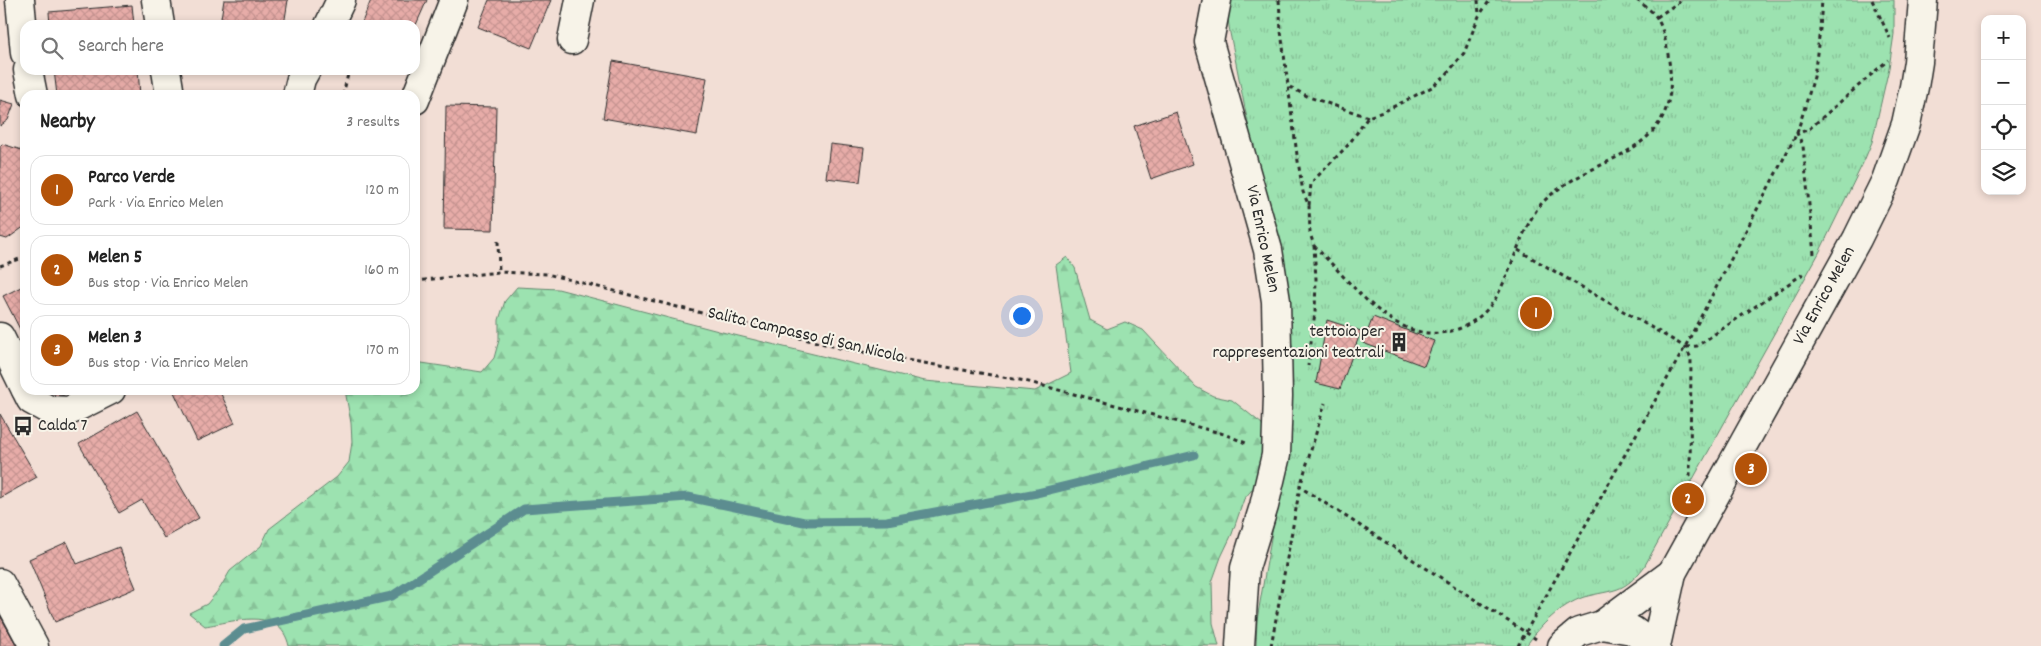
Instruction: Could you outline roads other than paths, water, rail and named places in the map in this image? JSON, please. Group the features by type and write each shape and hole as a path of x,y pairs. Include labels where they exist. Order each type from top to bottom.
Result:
{"street":[{"path":"20,0 22,20"},
{"path":"156,0 159,20"},
{"path":"331,20 341,0"},
{"path":"419,90 454,0"},
{"path":"572,40 580,0"},
{"name":"Via Enrico Melen","path":"1217,0 1210,42 1268,250 1276,301 1278,396 1276,455 1267,497 1245,568 1240,646"},
{"name":"Via Enrico Melen","path":"1655,646 1672,573 1857,239 1886,180 1906,124 1918,62 1923,0"},
{"path":"29,75 32,90"},
{"path":"167,75 169,90"},
{"path":"298,90 303,75"},
{"path":"0,337 20,377"},
{"path":"29,395 31,400 50,410 69,411 101,395"},
{"name":"Via Enrico Melen","path":"1602,625 1672,573"},
{"path":"0,583 34,646"},
{"path":"1552,644 1579,632 1602,625 1632,630 1655,646"}],"waterway":[{"path":"223,646 244,629 392,596 524,509 688,497 804,522 887,521 1037,493 1194,455"}],"place":[{"name":"Parco Verde","path":"1536,313"},
{"name":"tettoia per rappresentazioni teatrali","path":"1399,342"},
{"name":"Calda 7","path":"23,426"},
{"name":"Melen 3","path":"1751,469"},
{"name":"Melen 5","path":"1688,499"}]}
